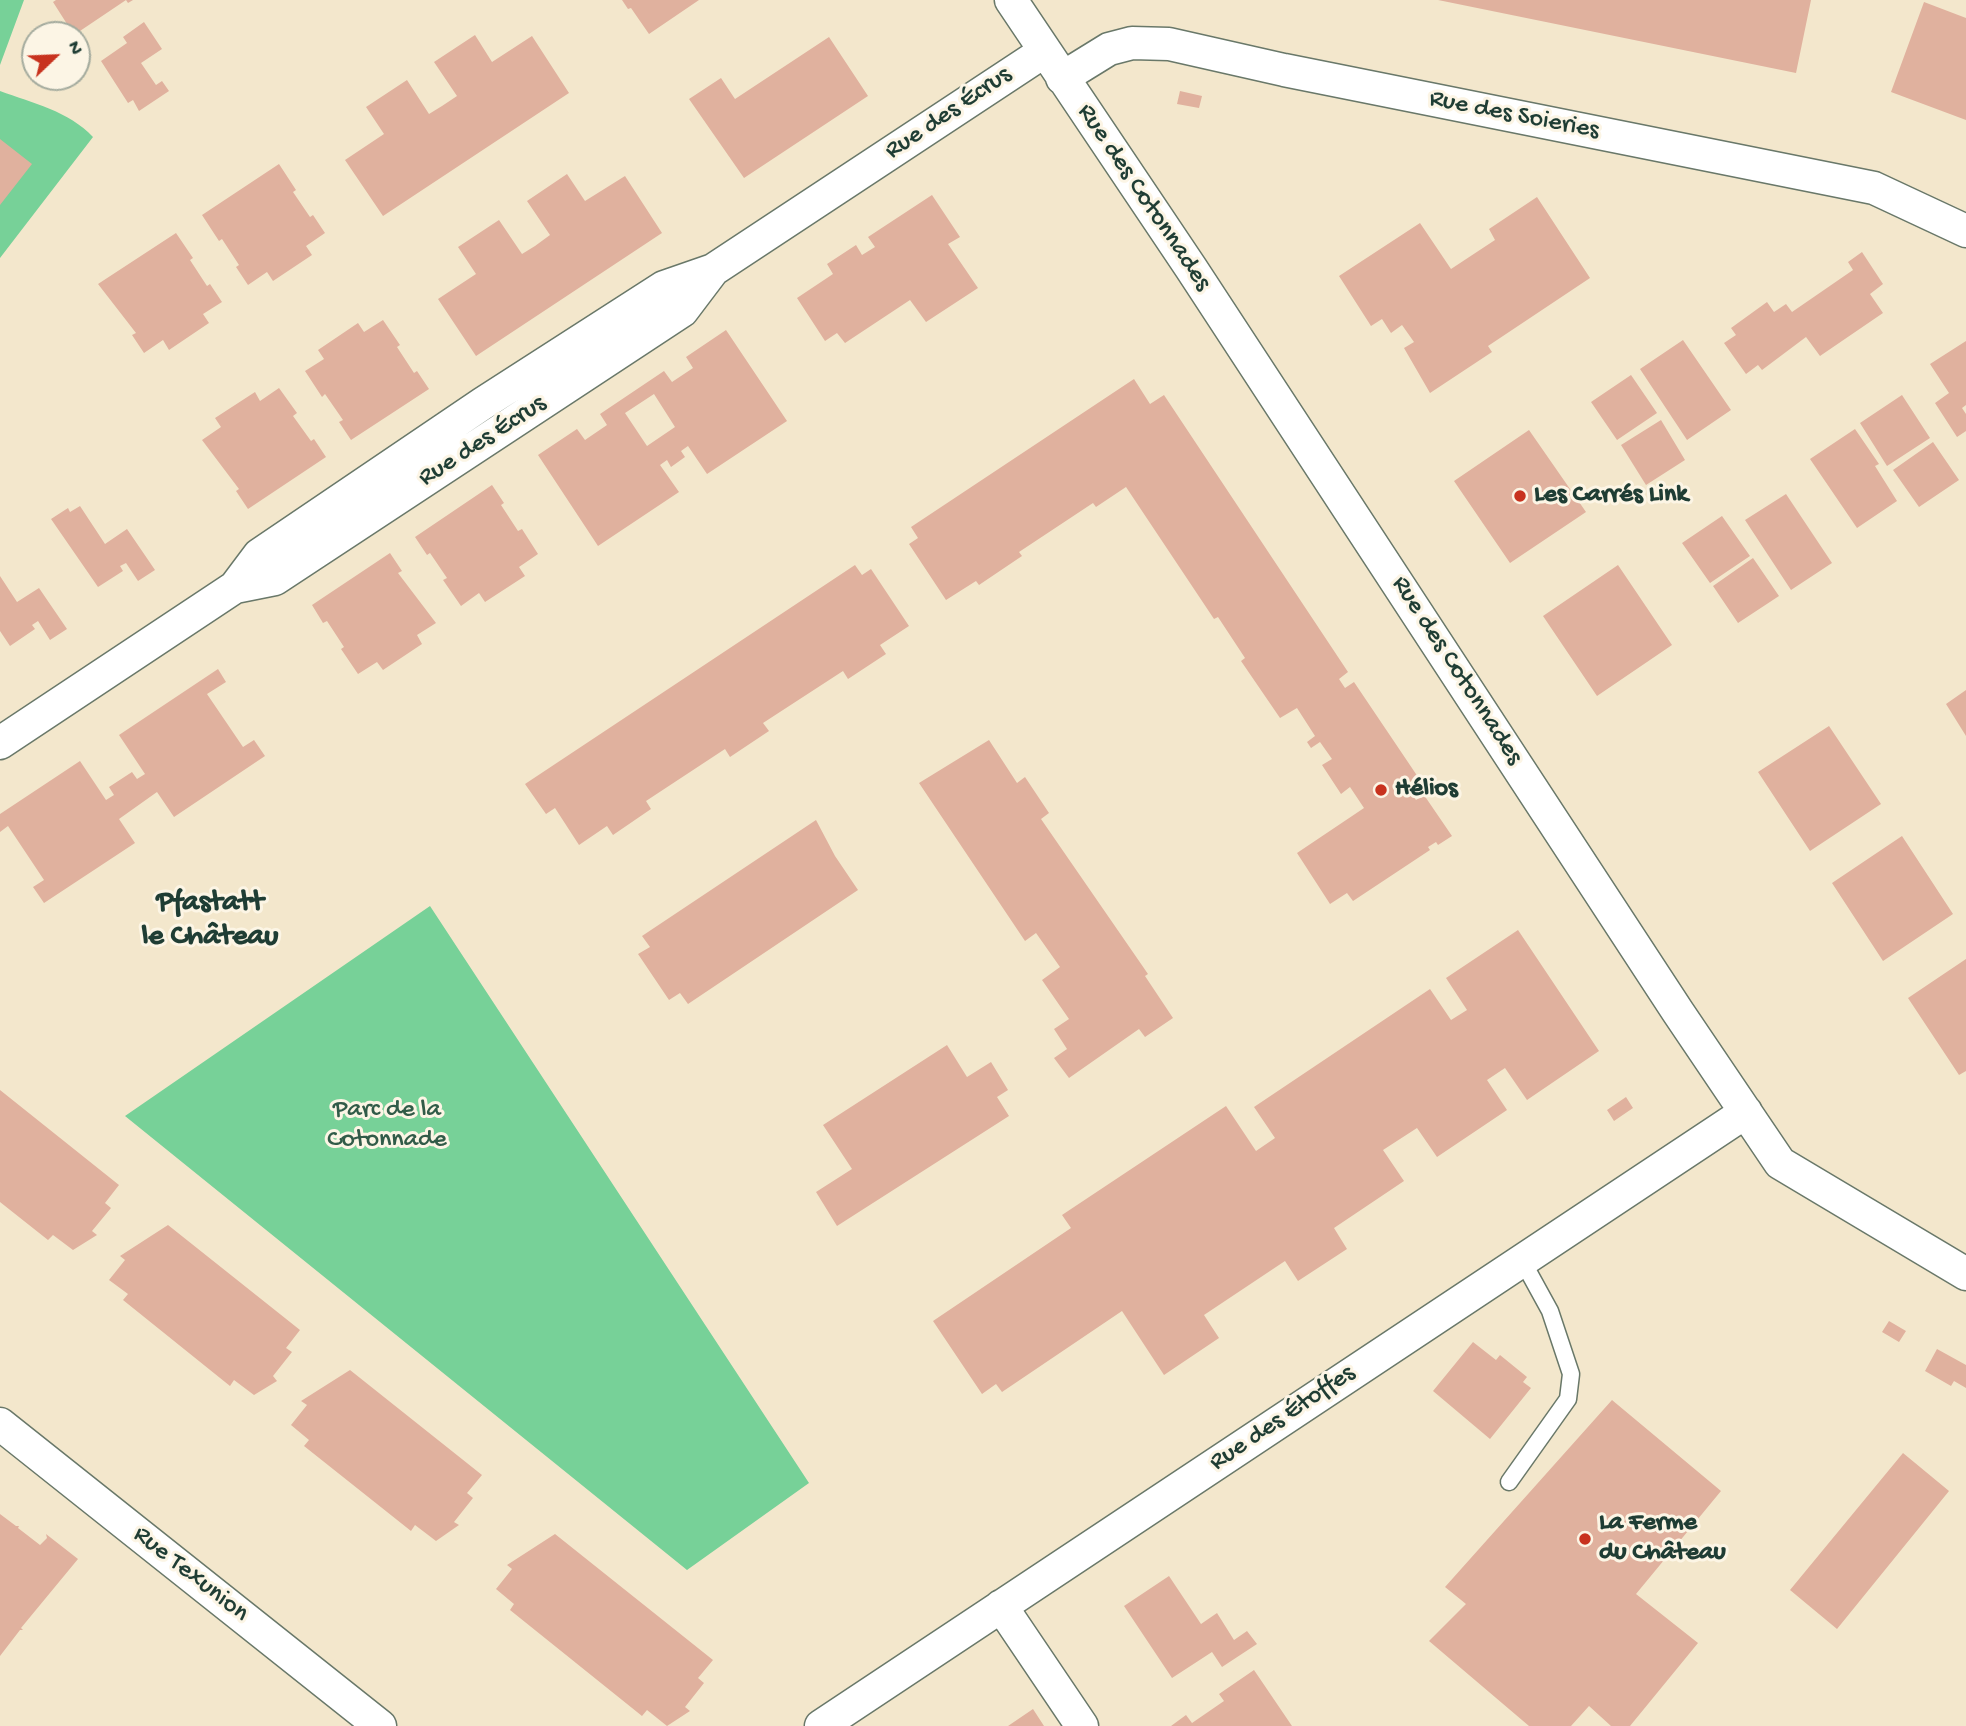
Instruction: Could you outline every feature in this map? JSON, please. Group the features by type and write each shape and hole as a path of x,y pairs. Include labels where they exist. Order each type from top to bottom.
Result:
{"street":[{"name":"Rue des Cotonnades","path":"1011,0 1191,268 1780,1163 1966,1274"},
{"name":"Rue des Soieries","path":"1062,78 1109,49 1132,43 1170,44 1284,70 1874,188 1966,231"},
{"name":"Rue des Écrus","path":"0,743 235,587 259,555 482,404 664,287 713,270 1045,51"},
{"name":"Rue des Étoffes","path":"821,1726 1746,1112"},
{"name":"Rue Texunion","path":"0,1424 380,1726"},
{"path":"1001,1606 1082,1726"}],"lane":[{"path":"1509,1482 1568,1399 1572,1374 1550,1311 1522,1260"}],"green space":[{"path":"0,0 24,0 0,65"},
{"path":"0,91 61,114 93,137 0,258"},
{"name":"Parc de la Cotonnade","path":"430,906 809,1483 687,1570 125,1116"}],"building":[{"path":"126,0 91,24 91,21 65,21 53,2"},
{"path":"622,0 699,0 649,34"},
{"path":"1438,0 1811,0 1796,73"},
{"path":"1924,2 1966,18 1966,120 1891,92"},
{"path":"144,22 162,49 141,63 156,85 162,81 169,91 139,111 133,100 128,103 101,61 127,43 123,37"},
{"path":"475,35 492,62 532,36 569,93 383,216 345,160 384,134 366,107 407,80 429,114 442,106 457,96 434,62"},
{"path":"829,37 868,96 744,178 689,99 721,78 735,99"},
{"path":"1180,91 1202,96 1199,108 1177,104"},
{"path":"0,139 32,164 0,205"},
{"path":"279,164 296,190 293,192 325,233 306,246 312,255 273,281 267,272 248,285 222,239 219,241 202,215"},
{"path":"567,174 585,201 625,176 662,233 476,356 438,299 476,274 458,247 499,220 522,254 535,246 550,235 527,201"},
{"path":"932,195 960,237 948,244 978,288 926,322 910,300 845,343 837,333 825,341 797,298 833,274 827,264 856,245 862,255 875,247 868,237"},
{"path":"1537,197 1590,278 1488,346 1492,352 1430,393 1404,348 1414,342 1402,325 1391,333 1382,319 1371,326 1339,276 1420,223 1451,269 1495,240 1489,229"},
{"path":"176,233 207,286 210,284 222,302 203,314 209,323 169,350 163,340 144,353 132,335 136,333 98,284"},
{"path":"1862,252 1883,284 1870,294 1883,313 1820,356 1806,337 1762,370 1758,365 1746,374 1724,343 1736,335 1731,328 1767,302 1774,312 1786,304 1792,312 1853,270 1848,262"},
{"path":"383,320 414,373 417,371 429,389 351,440 339,422 343,420 325,394 322,397 305,371 324,359 318,350 358,323 364,332"},
{"path":"726,330 787,421 707,474 688,446 681,451 685,457 671,467 667,460 660,465 679,492 598,546 538,455 577,429 585,440 607,425 600,414 664,371 672,382 693,368 686,357","holes":["654,394 675,427 647,446 625,413"]},
{"path":"1683,340 1731,410 1687,440 1640,369"},
{"path":"1966,341 1966,405 1962,408 1966,414 1966,431 1957,437 1935,403 1949,393 1930,364"},
{"path":"1631,375 1657,413 1617,440 1591,402"},
{"path":"1134,379 1150,404 1164,395 1348,672 1339,679 1345,688 1354,682 1418,777 1405,785 1416,800 1424,795 1452,836 1438,845 1436,842 1428,847 1430,850 1353,901 1347,893 1330,904 1297,853 1364,808 1350,787 1341,794 1322,765 1332,759 1320,742 1311,748 1307,742 1315,736 1297,708 1280,718 1241,661 1245,658 1218,617 1214,619 1126,487 1096,507 1093,503 1019,552 1022,556 979,585 976,581 946,600 909,544 918,538 911,527"},
{"path":"279,388 297,413 293,416 326,457 248,509 236,491 239,489 202,440 221,427 215,418 255,392 260,401"},
{"path":"1902,395 1930,438 1887,466 1860,423"},
{"path":"1661,420 1685,460 1646,485 1621,445"},
{"path":"1855,429 1879,464 1875,466 1897,501 1857,528 1810,459"},
{"name":"Les Carrés Link","path":"1529,430 1586,512 1510,563 1454,481"},
{"path":"1933,442 1959,480 1919,507 1893,470"},
{"path":"492,485 518,531 522,529 538,554 519,567 525,576 485,602 479,593 461,606 443,580 447,578 415,537"},
{"path":"1786,494 1832,563 1791,590 1745,520"},
{"path":"80,506 105,544 127,529 155,570 138,581 126,563 120,566 123,571 98,587 51,519 68,508 70,512"},
{"path":"1722,516 1750,556 1710,583 1682,543"},
{"path":"390,553 402,571 398,573 436,623 417,635 422,644 383,670 377,662 358,674 327,621 323,623 312,605"},
{"path":"1753,558 1779,596 1738,623 1713,586"},
{"path":"855,565 862,575 871,569 909,626 880,645 886,654 848,679 843,671 763,723 769,731 730,757 725,749 646,801 651,809 613,835 607,826 579,845 555,808 546,814 525,784"},
{"name":"Les Carrés Link","path":"1618,565 1672,645 1597,696 1543,616"},
{"path":"0,576 17,602 39,588 67,629 50,640 38,621 32,625 35,629 10,646 0,631"},
{"path":"218,669 226,682 207,694 243,747 254,740 265,756 174,817 157,792 119,819 135,843 44,903 33,887 44,880 8,826 0,832 0,814 80,761 106,800 114,795 109,787 132,772 137,779 145,774 119,735"},
{"path":"1966,690 1966,736 1946,704"},
{"path":"1829,726 1881,804 1810,851 1758,772"},
{"path":"989,740 1017,783 1025,777 1049,813 1041,819 1148,974 1145,976 1173,1018 1145,1037 1139,1029 1069,1078 1054,1058 1067,1049 1054,1029 1069,1019 1042,980 1060,967 1036,933 1025,941 919,783"},
{"path":"816,820 835,856 858,890 688,1004 680,993 669,1000 638,954 650,947 642,936"},
{"path":"1902,836 1953,914 1883,961 1832,883"},
{"path":"1518,930 1599,1051 1527,1100 1505,1068 1487,1080 1507,1110 1437,1157 1417,1128 1383,1150 1404,1181 1334,1228 1347,1249 1298,1281 1285,1261 1204,1315 1219,1338 1164,1375 1122,1311 1002,1392 996,1384 982,1394 933,1321 1071,1228 1062,1215 1226,1106 1256,1151 1275,1138 1254,1107 1430,989 1451,1020 1467,1010 1446,978"},
{"path":"1966,959 1966,1071 1959,1075 1908,998"},
{"path":"947,1045 967,1077 991,1062 1008,1090 997,1097 1009,1116 837,1226 816,1192 852,1169 823,1125"},
{"path":"0,1090 119,1185 105,1203 111,1208 92,1231 97,1235 73,1250 53,1235 48,1240 0,1202"},
{"path":"1626,1097 1633,1108 1614,1121 1607,1110"},
{"path":"168,1225 300,1330 286,1348 292,1352 273,1376 277,1381 254,1395 234,1380 230,1386 123,1300 128,1294 109,1280 125,1260 120,1256"},
{"path":"1889,1321 1906,1331 1899,1342 1882,1332"},
{"path":"1473,1342 1496,1360 1500,1355 1527,1377 1523,1382 1531,1388 1490,1439 1433,1391"},
{"path":"1937,1349 1966,1365 1966,1388 1954,1381 1951,1386 1925,1371"},
{"path":"350,1370 482,1475 467,1493 473,1498 454,1522 459,1525 436,1541 415,1525 411,1531 304,1446 309,1440 291,1425 307,1405 301,1401"},
{"name":"La Ferme du Château","path":"1612,1400 1721,1491 1636,1594 1698,1643 1630,1726 1611,1726 1589,1706 1571,1726 1529,1726 1429,1641 1466,1604 1445,1587"},
{"path":"1903,1453 1949,1491 1837,1629 1790,1590"},
{"path":"0,1514 19,1526 18,1528 40,1545 47,1538 46,1534 78,1559 0,1656"},
{"path":"555,1534 713,1660 698,1678 704,1683 685,1707 690,1711 667,1726 647,1710 642,1716 510,1610 514,1604 496,1589 512,1569 507,1565"},
{"path":"1169,1576 1201,1624 1217,1613 1234,1640 1247,1631 1257,1644 1222,1667 1212,1652 1172,1678 1124,1606"},
{"path":"1254,1670 1292,1726 1171,1726 1186,1715 1192,1723 1224,1701 1219,1694"},
{"path":"1033,1709 1044,1726 1008,1726"}],"place":[{"name":"Les Carrés Link","path":"1520,496"},
{"name":"Hélios","path":"1381,790"},
{"name":"La Ferme du Château","path":"1585,1539"}],"district":[{"name":"Pfastatt le Château","path":"210,921"}]}
